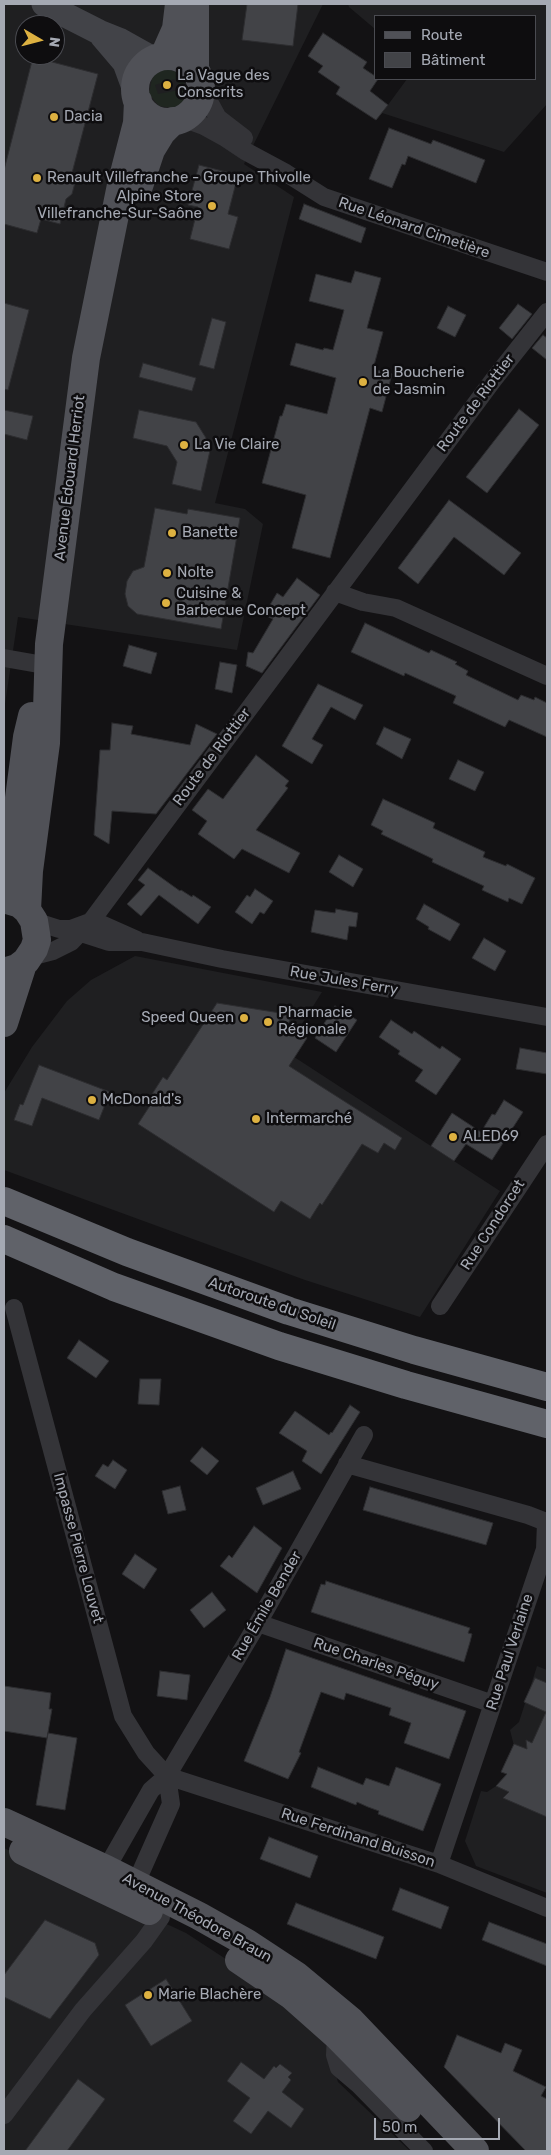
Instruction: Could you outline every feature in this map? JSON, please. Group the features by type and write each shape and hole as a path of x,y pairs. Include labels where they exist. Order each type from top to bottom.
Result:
{"highway":[{"name":"Autoroute du Soleil","path":"4,1201 127,1252 289,1311 414,1350 547,1387"},
{"path":"7,1241 114,1287 279,1346 424,1391 547,1424"}],"main road":[{"path":"44,4 99,32 158,58 181,59 198,78"},
{"path":"137,97 137,77 146,64 158,58 176,29 179,4"},
{"path":"99,32 125,63 137,97 148,115 164,121 178,120 195,108 198,101 195,4"},
{"name":"Avenue Édouard Herriot","path":"4,880 14,836 27,738 46,655 86,358 121,185 137,123 137,97"},
{"name":"Avenue Édouard Herriot","path":"96,313 119,252 151,150 162,132 178,120"},
{"name":"Avenue Édouard Herriot","path":"4,1023 19,964 36,940 22,910 46,743 46,655"},
{"name":"Avenue Théodore Braun","path":"4,1822 101,1877 247,1943 297,1976 350,2020 475,2151"},
{"name":"Avenue Théodore Braun","path":"4,1842 101,1877"},
{"name":"Avenue Théodore Braun","path":"132,1892 160,1917 189,1929 245,1963 292,1996 336,2035 451,2151"}],"street":[{"path":"198,78 218,118 269,157 286,173"},
{"path":"178,120 204,126 286,173"},
{"name":"Rue Léonard Cimetière","path":"286,173 324,198 547,272"},
{"name":"Route de Riottier","path":"19,964 71,942 88,925 494,379 547,312"},
{"path":"335,592 363,602 396,608 547,676"},
{"path":"4,658 46,655"},
{"path":"22,910 59,929 88,925"},
{"name":"Rue Jules Ferry","path":"88,925 110,942 142,942 222,959 547,1017"},
{"name":"Rue Condorcet","path":"440,1306 547,1144"},
{"name":"Impasse Pierre Louvet","path":"14,1308 123,1716 146,1752 167,1776"},
{"name":"Rue Émile Bender","path":"101,1877 151,1790 167,1776 258,1623 364,1435"},
{"name":"Rue Paul Verlaine","path":"347,1464 528,1515 546,1522 545,1549 439,1864"},
{"name":"Rue Charles Péguy","path":"258,1623 493,1704"},
{"path":"132,1892 171,1804 167,1776"},
{"name":"Rue Ferdinand Buisson","path":"167,1776 439,1864 547,1908"},
{"path":"4,2115 83,2010 144,1941 160,1917"},
{"path":"336,2035 335,2055 339,2068 359,2085 424,2151"}],"shaded area":[{"path":"4,4 323,4 244,164 294,197 215,503 245,509 263,524 237,650 18,617 4,711"},
{"path":"348,4 547,4 547,104 504,152 382,113 406,80 536,80 536,15 374,15 374,28 349,7"},
{"path":"165,69 178,72 178,75 183,77 183,103 173,108 159,106 149,94 155,74","holes":["174,79 179,84 179,90 158,94 155,85"]},
{"path":"135,956 322,992 285,1051 500,1191 420,1317 305,1280 4,1170 4,1093 32,1047 67,1001 91,980"},
{"path":"537,1666 547,1670 547,1893 476,1866 465,1841 481,1791 487,1792 496,1786 506,1774 501,1772 507,1758 512,1760 514,1746 510,1730 519,1722"},
{"path":"4,1848 186,1933 281,1995 322,2029 338,2082 410,2151 4,2151"}],"building":[{"path":"247,4 298,4 293,46 242,40"},
{"path":"323,33 367,62 363,68 374,75 374,80 377,80 370,91 388,105 376,120 336,94 340,87 318,72 323,66 308,56"},
{"path":"31,65 64,65 98,74 72,173 76,179 72,194 66,199 60,224 41,219 37,233 4,224 4,170"},
{"path":"389,128 431,144 433,140 485,160 476,183 408,156 405,165 402,164 392,188 369,179"},
{"name":"Alpine Store Villefranche-Sur-Saône","path":"199,165 238,175 228,214 238,217 229,249 190,239 198,207 188,205"},
{"path":"304,204 366,228 361,243 299,219"},
{"path":"355,271 381,278 367,328 383,332 373,369 392,374 382,412 370,408 330,558 292,548 306,495 262,483 280,416 282,416 286,404 327,414 336,378 290,365 296,343 323,350 324,348 333,350 344,310 309,301 316,274 351,283"},
{"path":"4,303 29,310 8,390 4,389"},
{"path":"518,304 532,314 512,339 499,328"},
{"path":"448,306 466,315 455,337 437,328"},
{"path":"212,318 226,322 214,369 199,365"},
{"path":"543,335 547,338 547,360 532,348"},
{"path":"143,363 196,378 192,391 139,377"},
{"path":"519,409 539,425 487,493 466,477"},
{"path":"4,410 33,416 27,440 4,434"},
{"path":"139,410 196,422 211,446 201,491 172,484 177,462 167,446 133,438"},
{"path":"449,500 521,553 504,575 454,537 418,584 398,568"},
{"path":"155,508 187,514 188,509 240,518 221,629 137,614 128,606 125,594 127,581 133,571 144,567"},
{"path":"297,578 320,595 262,673 246,666 248,652 253,653 273,619 264,615 277,593 283,597"},
{"path":"365,623 429,653 431,650 457,662 455,664 468,671 466,675 518,700 521,695 534,700 535,697 547,703 547,737 509,720 505,727 453,703 456,696 405,673 404,676 351,652"},
{"path":"129,645 157,653 151,674 123,666"},
{"path":"220,662 237,665 232,693 215,689"},
{"path":"318,684 363,705 355,720 331,707 312,739 323,745 312,764 282,746"},
{"path":"112,723 133,726 131,734 190,745 196,724 217,734 156,814 112,811 109,844 94,835 100,750 110,750"},
{"path":"384,727 411,739 402,759 376,744"},
{"path":"256,755 289,781 285,786 288,788 256,830 300,853 289,873 242,849 234,859 198,834 207,821 192,810 208,789 223,799"},
{"path":"458,760 484,772 475,791 449,779"},
{"path":"383,799 435,823 433,828 485,852 483,857 506,866 507,864 535,878 522,904 509,898 508,902 482,890 484,886 432,862 433,859 381,834 383,831 371,825"},
{"path":"339,855 363,869 353,887 329,872"},
{"path":"148,868 180,891 192,897 193,895 211,907 198,924 159,895 141,916 127,904 145,885 138,880"},
{"path":"255,889 273,901 264,914 260,912 252,924 235,912 247,895 250,897"},
{"path":"424,904 460,924 450,941 428,929 429,927 416,919"},
{"path":"336,909 358,913 356,927 349,926 347,940 311,932 315,910 335,913"},
{"path":"484,938 506,951 495,971 472,958"},
{"path":"217,1003 293,1015 287,1025 307,1038 289,1066 402,1138 395,1150 384,1143 378,1153 362,1144 322,1205 320,1203 310,1219 281,1201 274,1212 138,1124 151,1104 147,1102 163,1077 167,1080"},
{"path":"335,1006 357,1020 336,1052 315,1038"},
{"path":"391,1020 412,1034 414,1031 440,1049 442,1046 461,1059 436,1095 415,1081 423,1070 398,1054 400,1051 379,1037"},
{"path":"520,1048 547,1053 547,1074 516,1069"},
{"path":"39,1065 110,1092 99,1120 42,1098 32,1126 14,1120 20,1104 23,1105"},
{"path":"504,1100 523,1112 492,1160 466,1144 454,1161 431,1146 452,1113 481,1132 492,1114 495,1115"},
{"path":"79,1340 109,1361 96,1378 67,1358"},
{"path":"140,1379 161,1379 159,1405 138,1404"},
{"path":"350,1405 360,1412 321,1474 302,1461 307,1451 279,1433 295,1411 329,1435"},
{"path":"202,1447 219,1461 207,1475 190,1461"},
{"path":"113,1460 127,1470 115,1489 95,1476 103,1464 108,1467"},
{"path":"293,1471 301,1489 263,1505 256,1488"},
{"path":"180,1486 186,1510 168,1514 162,1491"},
{"path":"370,1487 493,1523 486,1545 363,1510"},
{"path":"254,1526 282,1548 257,1593 220,1566 229,1555 232,1558"},
{"path":"135,1554 157,1569 144,1589 122,1574"},
{"path":"326,1581 470,1628 468,1633 472,1634 464,1662 311,1612 321,1584 325,1585"},
{"path":"212,1592 226,1610 204,1628 190,1610"},
{"path":"286,1649 466,1711 449,1759 404,1743 411,1723 389,1715 391,1708 346,1693 344,1700 321,1692 299,1752 301,1753 288,1779 244,1761 270,1697"},
{"path":"160,1671 190,1675 187,1700 157,1696"},
{"path":"535,1678 547,1683 547,1817 503,1798 509,1792 496,1786 507,1774 501,1772 514,1744 527,1749 526,1740 532,1743 546,1712 524,1702"},
{"path":"4,1686 51,1693 49,1709 52,1709 47,1738 4,1731"},
{"path":"48,1733 77,1738 65,1810 36,1805"},
{"path":"318,1767 363,1785 366,1778 389,1786 396,1767 441,1784 423,1831 378,1814 379,1811 357,1802 356,1805 311,1787"},
{"path":"269,1837 318,1856 310,1878 260,1859"},
{"path":"400,1888 449,1907 441,1929 392,1910"},
{"path":"296,1903 384,1937 376,1959 287,1924"},
{"path":"45,1920 95,1943 99,1955 50,2019 4,1997 4,1975"},
{"path":"489,1922 547,1944 547,1966 482,1940"},
{"path":"166,1979 192,2021 151,2046 125,2005"},
{"path":"457,2035 501,2053 505,2043 522,2050 513,2071 546,2087 541,2096 547,2099 547,2151 526,2151 444,2067"},
{"path":"241,2062 264,2079 274,2066 276,2068 280,2064 292,2073 288,2077 291,2080 282,2092 304,2109 291,2128 268,2111 251,2134 233,2121 250,2098 227,2081"},
{"path":"78,2079 105,2099 67,2151 25,2151"}],"place":[{"name":"La Vague des Conscrits","path":"167,85"},
{"name":"Dacia","path":"54,117"},
{"name":"Renault Villefranche - Groupe Thivolle","path":"37,178"},
{"name":"Alpine Store Villefranche-Sur-Saône","path":"212,206"},
{"name":"La Boucherie de Jasmin","path":"363,382"},
{"name":"La Vie Claire","path":"184,445"},
{"name":"Banette","path":"172,533"},
{"name":"Nolte","path":"167,573"},
{"name":"Cuisine & Barbecue Concept","path":"166,603"},
{"name":"Speed Queen","path":"244,1018"},
{"name":"Pharmacie Régionale","path":"268,1022"},
{"name":"McDonald's","path":"92,1100"},
{"name":"Intermarché","path":"256,1119"},
{"name":"ALED69","path":"453,1137"},
{"name":"Marie Blachère","path":"148,1995"}]}
